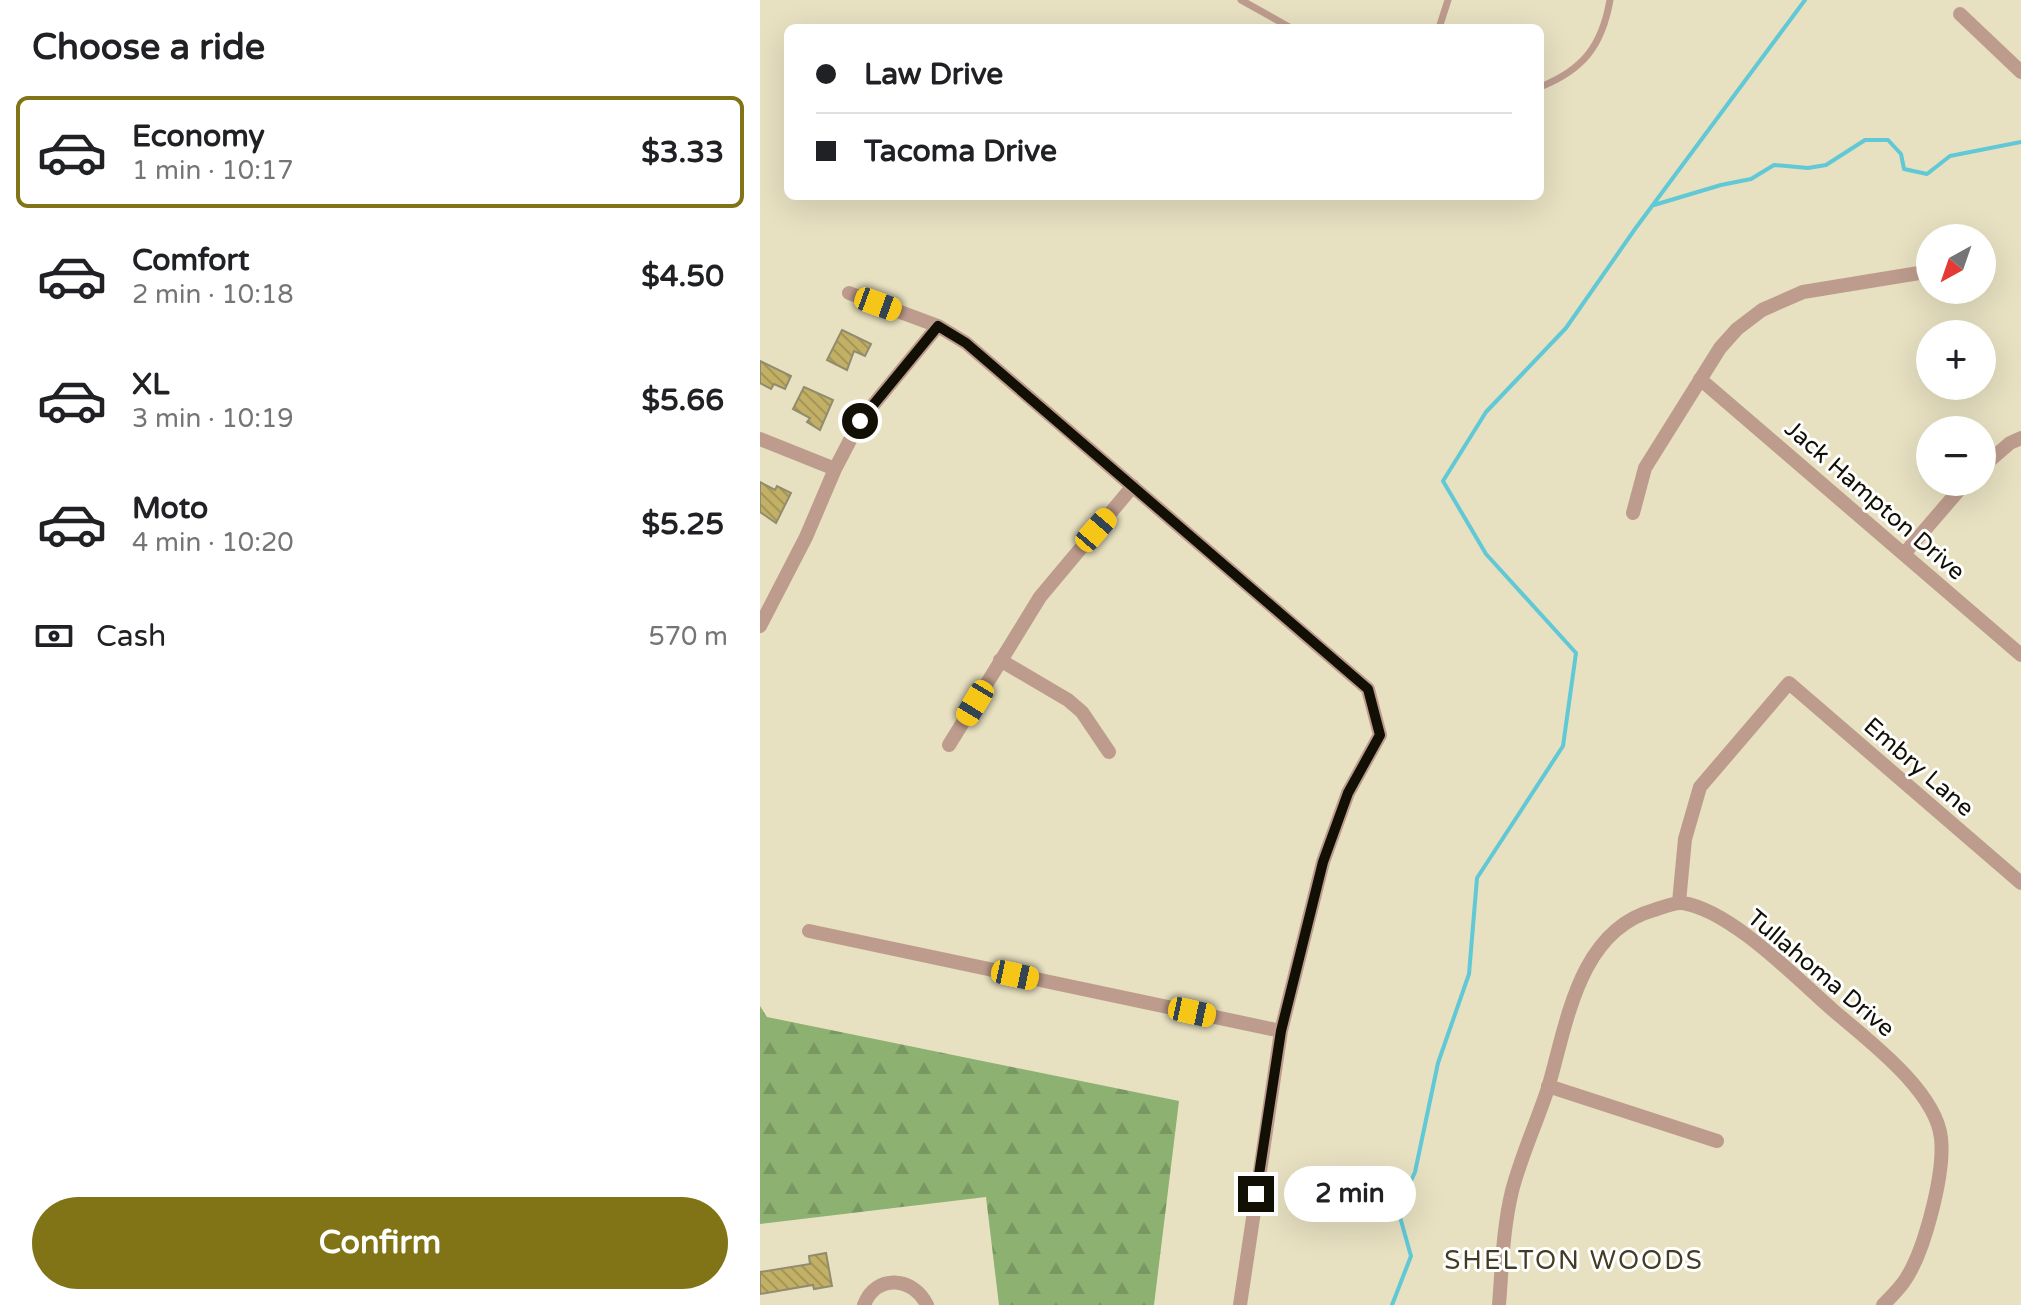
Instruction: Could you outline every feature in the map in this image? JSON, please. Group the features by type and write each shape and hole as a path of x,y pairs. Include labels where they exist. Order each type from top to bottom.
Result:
{"street":[{"path":"1960,14 2021,72"},
{"path":"1633,513 1645,468 1720,348 1737,329 1762,310 1803,292 1916,273"},
{"path":"849,293 938,326 966,343 1368,689 1380,735 1348,793 1323,862 1281,1031 1240,1305"},
{"path":"760,626 860,421 938,326"},
{"name":"Jack Hampton Drive","path":"1700,379 2021,655"},
{"path":"1996,457 2021,438"},
{"path":"760,439 835,469"},
{"path":"949,745 1040,597 1133,486"},
{"path":"1904,554 1954,496"},
{"path":"1000,660 1075,706 1109,752"},
{"name":"Embry Lane","path":"1679,902 1685,839 1700,787 1789,683 2021,883"},
{"path":"1499,1305 1504,1239 1512,1190 1548,1086 1565,1020 1583,973 1614,932 1628,921 1645,912 1679,902"},
{"name":"Tullahoma Drive","path":"1679,902 1704,909 1746,934 1896,1065 1919,1090 1936,1121 1941,1137 1939,1187 1925,1235 1905,1281 1883,1305"},
{"path":"809,931 1281,1031"},
{"path":"1548,1086 1717,1141"},
{"path":"864,1305 873,1291 892,1282 913,1287 927,1305"}],"lane":[{"path":"1241,0 1284,24"},
{"path":"1440,24 1448,0"},
{"path":"1544,85 1569,74 1589,54 1606,24 1610,0"}],"green space":[{"path":"760,1006 767,1017 1179,1101 1154,1305 999,1305 986,1197 760,1224"}],"building":[{"path":"842,330 871,344 865,356 854,351 847,370 827,360"},
{"path":"760,361 791,376 785,389 774,384 771,389 760,383"},
{"path":"804,387 833,400 820,430 807,422 810,418 793,409"},
{"path":"760,482 775,490 777,486 791,493 776,523 760,512"},
{"path":"826,1253 832,1286 814,1289 813,1285 760,1294 760,1272 810,1264 809,1256"}],"waterway":[{"path":"1392,1305 1411,1256 1398,1210 1415,1172 1438,1063 1469,974 1477,878 1563,746 1576,653 1486,554 1443,481 1486,412 1566,328 1635,229 1805,0"},
{"path":"1654,205 1751,179 1774,165 1808,168 1826,165 1865,140 1888,140 1901,154 1904,169 1927,174 1950,156 2021,142"}],"district":[{"name":"SHELTON WOODS","path":"1574,1260"}],"route":[{"path":"860,421 938,326 966,343 1368,689 1380,735 1348,793 1323,862 1281,1031 1256,1194"}]}
